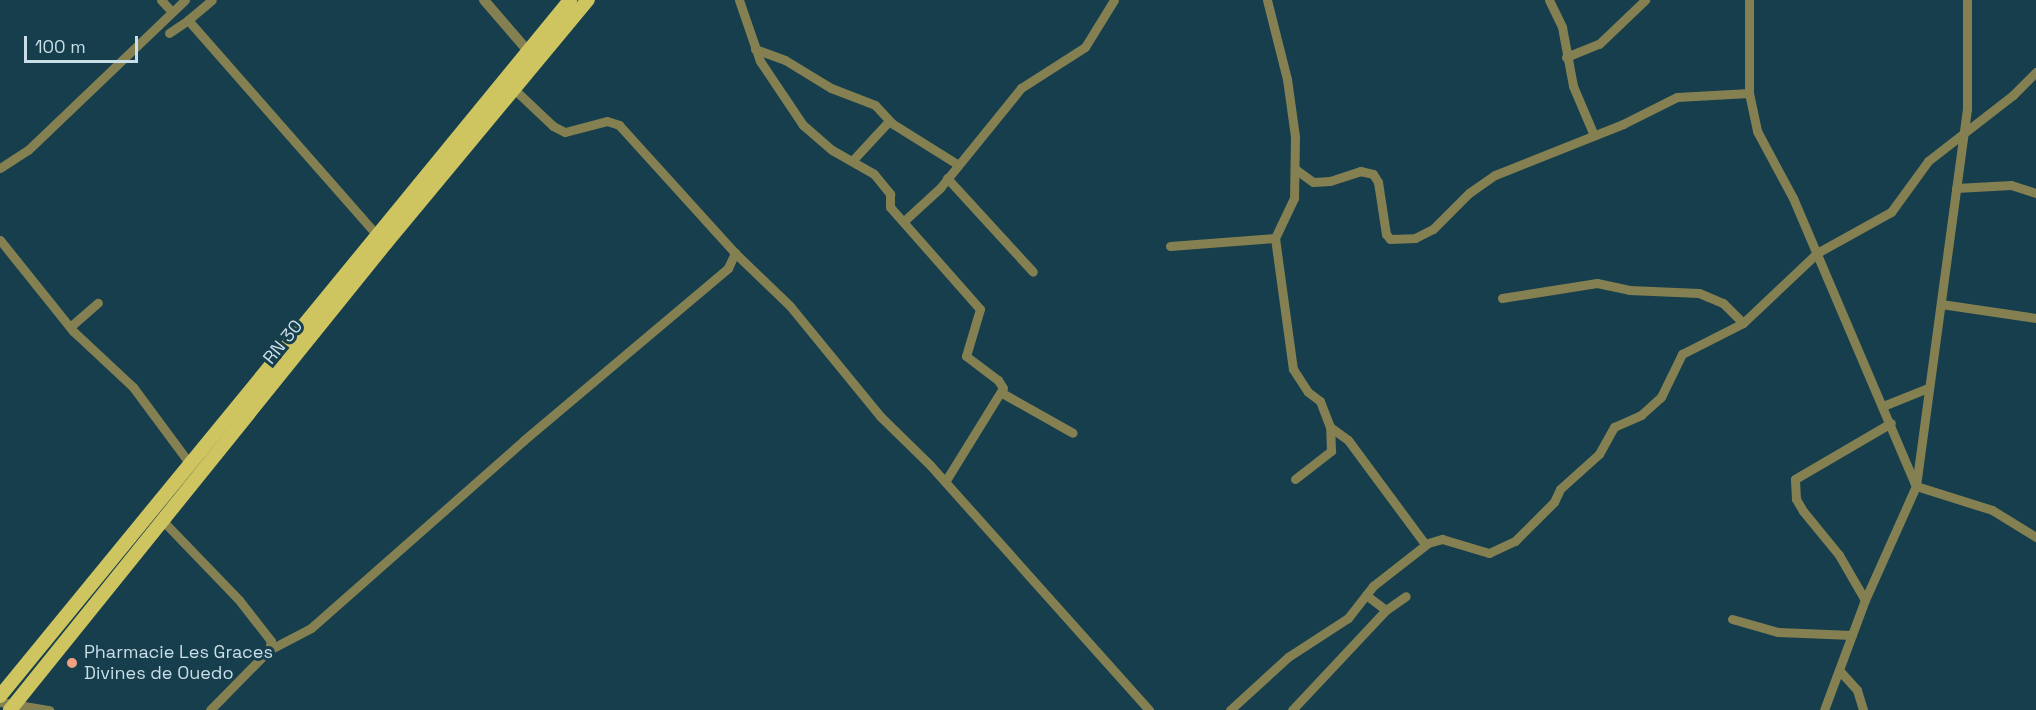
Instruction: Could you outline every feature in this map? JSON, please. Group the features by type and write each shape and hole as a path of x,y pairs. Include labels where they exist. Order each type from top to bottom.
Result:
{"main road":[{"name":"RN 30","path":"0,696 376,234 570,0"},
{"name":"RN 30","path":"12,707 386,243 516,91 588,0"}],"street":[{"path":"161,0 172,12"},
{"path":"0,168 28,150 184,0"},
{"path":"169,33 212,0"},
{"path":"484,0 528,51"},
{"path":"739,0 755,49 803,125 877,177 890,194 890,207 975,300 980,317 966,356 998,380 1002,393 1073,433"},
{"path":"904,221 947,178 1021,88 1085,47 1114,0"},
{"path":"1267,0 1287,79 1295,137 1294,198 1275,238 1293,369 1308,392 1320,401 1330,427 1330,450 1295,479"},
{"path":"1550,0 1562,27 1566,57 1593,133"},
{"path":"1566,57 1599,44 1645,0"},
{"path":"1749,0 1749,93 1757,131 1817,253 1916,486"},
{"path":"1824,710 1865,600 1916,486 1964,133 1969,84 1966,0"},
{"path":"188,20 376,234"},
{"path":"755,49 785,60 831,88 870,102 890,121 957,164"},
{"path":"1230,710 1296,651 1347,618 1366,595 1425,544 1442,539 1489,553 1515,541 1554,502 1560,489 1599,454 1614,427 1641,415 1655,404 1668,387 1678,357 1743,323 1817,253 1891,212 1928,161 2013,96 2036,72"},
{"path":"516,91 553,126 565,132 607,121 619,125 735,253 790,306 880,416 945,482 1149,710"},
{"path":"1295,169 1313,182 1330,181 1360,171 1373,174 1378,182 1386,234 1390,239 1415,238 1445,219 1488,178 1593,133 1623,124 1677,97 1749,93"},
{"path":"852,161 890,121"},
{"path":"947,178 1033,272"},
{"path":"1956,188 2011,185 2036,193"},
{"path":"1170,246 1275,238"},
{"path":"0,240 70,327 133,387 190,464"},
{"path":"210,710 269,650 311,628 524,440 728,268 735,253"},
{"path":"1502,298 1597,283 1629,290 1699,293 1723,303 1743,323"},
{"path":"70,327 98,303"},
{"path":"1941,304 2036,318"},
{"path":"1883,406 1928,387"},
{"path":"945,482 1002,393"},
{"path":"1865,600 1839,555 1796,499 1795,479 1890,423"},
{"path":"1330,427 1348,440 1425,544"},
{"path":"1916,486 1992,510 2036,537"},
{"path":"162,520 239,600 271,641 269,650"},
{"path":"1366,595 1386,610"},
{"path":"1292,710 1386,610 1406,596"},
{"path":"1732,619 1778,632 1852,635"},
{"path":"1839,669 1857,690 1863,710"},
{"path":"0,702 12,707 49,710"}],"place":[{"name":"Pharmacie Les Graces Divines de Ouedo","path":"72,663"}]}
